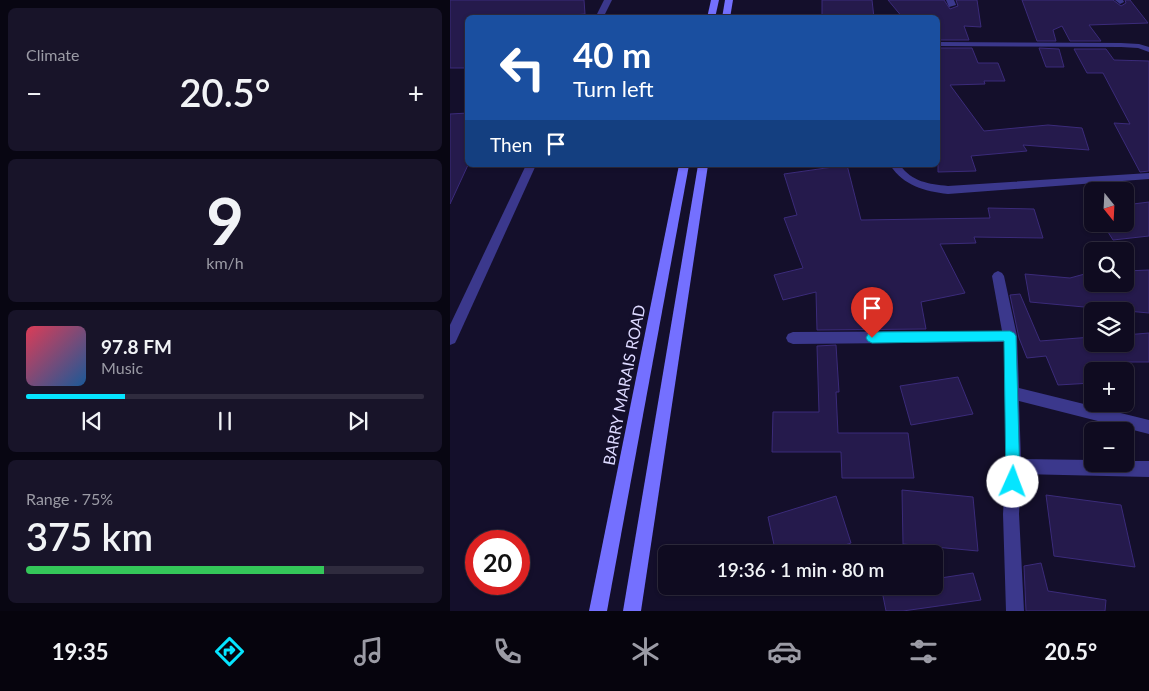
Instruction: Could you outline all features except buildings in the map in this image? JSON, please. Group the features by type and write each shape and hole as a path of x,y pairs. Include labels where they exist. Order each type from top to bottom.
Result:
{"main road":[{"path":"712,15 715,0"},
{"path":"726,15 728,0"},
{"name":"BARRY MARAIS ROAD","path":"598,611 684,167"},
{"path":"632,611 703,167"}],"street":[{"path":"601,15 608,0"},
{"path":"940,44 1122,45 1139,46 1149,50"},
{"path":"450,338 530,167"},
{"path":"897,167 908,180 920,186 948,190 1149,176"},
{"path":"998,276 1010,336 1014,466 1010,514 1015,611"},
{"path":"793,338 1010,336"},
{"path":"1012,393 1149,427"},
{"path":"1014,466 1149,469"}],"route":[{"path":"872,338 1010,336 1013,482"}]}
